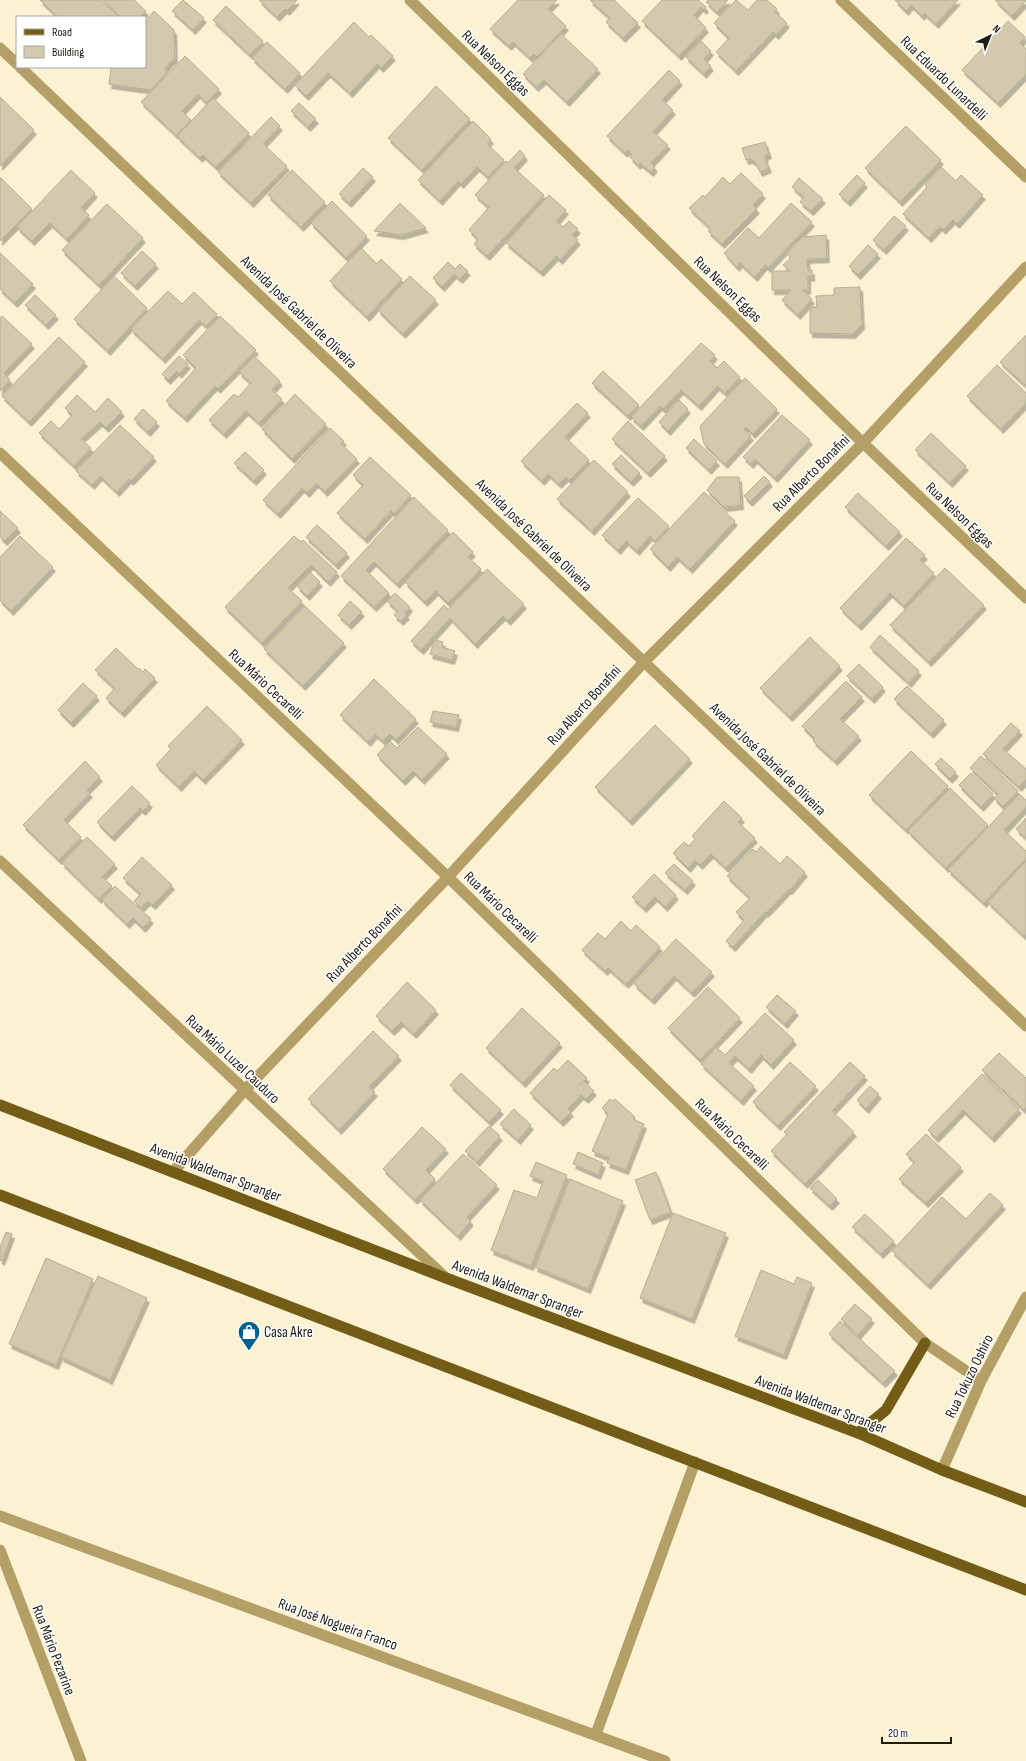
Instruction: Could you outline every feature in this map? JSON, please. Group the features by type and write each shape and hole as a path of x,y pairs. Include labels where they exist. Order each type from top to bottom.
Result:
{"main road":[{"name":"Avenida Waldemar Spranger","path":"0,1105 446,1278 858,1433 942,1470 1026,1502"},
{"path":"0,1195 1026,1590"},
{"path":"858,1433 886,1410 925,1343"}],"street":[{"name":"Rua Nelson Eggas","path":"410,0 863,443 1026,598"},
{"name":"Rua Eduardo Lunardelli","path":"841,0 1026,177"},
{"path":"0,48 16,63"},
{"name":"Avenida José Gabriel de Oliveira","path":"21,68 1026,1026"},
{"name":"Rua Alberto Bonafini","path":"173,1172 244,1090 448,876 644,662 863,443 1026,267"},
{"name":"Rua Mário Cecarelli","path":"0,453 448,876 925,1343 981,1381"},
{"name":"Rua Mário Luzel Cauduro","path":"0,861 446,1278"},
{"name":"Rua Tokuzo Oshiro","path":"942,1470 981,1381 1026,1296"},
{"path":"596,1734 695,1462"},
{"name":"Rua José Nogueira Franco","path":"0,1516 596,1734 665,1761"},
{"name":"Rua Mário Pezarine","path":"0,1550 81,1761"}],"building":[{"path":"40,0 101,0 118,16 57,16"},
{"path":"103,0 134,0 146,11 141,16 120,16"},
{"path":"183,0 204,18 193,30 172,11"},
{"path":"259,0 297,0 287,11 285,9 277,17"},
{"path":"518,0 557,0 548,9 566,26 537,57 534,54 530,58 513,42 509,46 490,29"},
{"path":"590,0 614,0 638,23 623,38 606,22 610,18"},
{"path":"662,0 698,0 706,7 704,10 701,7 694,15 706,28 679,56 642,21"},
{"path":"708,0 728,0 717,12 706,2"},
{"path":"736,0 748,10 757,0 767,0 777,9 775,12 787,23 776,35 773,32 736,71 716,52 729,38 714,23"},
{"path":"895,0 958,0 936,24 924,13 922,16 911,5 906,11"},
{"path":"995,0 1026,0 1026,1 1012,16"},
{"path":"226,6 263,41 250,55 213,20"},
{"path":"154,11 174,30 175,60 172,60 165,69 167,72 151,90 109,84 111,68 146,68 146,21"},
{"path":"1008,21 1025,37 1020,43 1026,49 1026,74 998,103 962,70"},
{"path":"354,22 369,37 371,35 393,56 381,68 377,64 350,93 328,73 306,96 295,85"},
{"path":"561,34 598,69 567,102 544,80 536,87 523,74"},
{"path":"701,41 711,51 704,59 711,66 704,74 686,57"},
{"path":"267,42 300,73 285,89 252,58"},
{"path":"185,56 219,89 206,103 198,94 182,111 191,120 176,135 141,102"},
{"path":"669,70 680,81 662,100 673,110 653,132 668,145 651,163 655,167 651,172 640,163 638,165 630,157 632,155 628,150 625,153 607,136"},
{"path":"436,86 470,119 422,170 388,138"},
{"path":"0,97 34,130 0,166"},
{"path":"213,98 249,133 216,167 203,155 200,158 177,136"},
{"path":"299,103 316,119 308,127 291,111"},
{"path":"271,117 280,126 263,144 287,166 251,203 218,172"},
{"path":"473,121 491,139 487,144 504,160 488,177 477,167 461,184 458,181 440,201 418,180"},
{"path":"906,126 941,160 900,202 865,168"},
{"path":"765,142 769,154 766,155 765,159 769,168 760,172 755,162 750,159 746,160 742,148"},
{"path":"520,150 525,156 514,168 544,195 487,256 474,244 478,239 469,230 489,207 475,195 506,161 508,163"},
{"path":"941,167 956,181 961,175 983,195 957,224 953,220 943,230 940,226 929,238 903,214 927,187 925,185"},
{"path":"363,168 373,177 349,203 339,194"},
{"path":"71,170 95,193 81,208 89,215 67,239 50,223 32,241 17,227"},
{"path":"292,170 325,202 301,227 268,195"},
{"path":"741,173 763,194 753,205 757,209 722,244 708,231 711,229 689,208 703,195 705,197 723,177 730,184"},
{"path":"857,175 865,183 848,202 839,194"},
{"path":"0,177 32,209 0,241"},
{"path":"799,178 823,199 811,211 800,202 804,197 792,187"},
{"path":"549,195 566,210 556,221 563,227 569,221 578,229 572,235 578,240 560,260 556,256 541,272 506,243"},
{"path":"332,201 367,236 346,258 311,223"},
{"path":"400,203 426,228 401,235 374,231"},
{"path":"791,203 812,222 768,268 765,265 755,277 740,263 737,267 724,253 748,228 759,238"},
{"path":"107,204 143,238 99,285 62,250"},
{"path":"894,216 906,226 884,250 873,240"},
{"path":"826,235 827,258 807,259 808,271 812,270 812,277 808,276 808,290 802,290 812,299 798,315 782,300 791,290 772,290 772,271 790,271 783,265 791,258 787,253 802,237"},
{"path":"868,245 878,254 858,275 849,266"},
{"path":"361,248 377,264 381,259 402,279 367,317 330,281"},
{"path":"142,251 156,264 135,286 121,273"},
{"path":"0,253 33,284 15,303 0,289"},
{"path":"448,262 455,269 460,264 468,271 460,279 454,274 442,287 433,278"},
{"path":"114,276 147,308 108,351 74,319"},
{"path":"410,276 436,300 403,334 378,310"},
{"path":"860,287 862,325 853,334 810,333 810,307 817,307 816,296 834,295 834,288"},
{"path":"168,291 182,304 194,292 217,314 206,326 199,320 163,359 131,329"},
{"path":"35,295 56,315 46,325 25,305"},
{"path":"2,316 32,344 4,373 10,380 0,391 0,319"},
{"path":"220,316 256,350 218,389 215,386 185,418 166,401 196,368 183,355"},
{"path":"1026,335 1026,386 1000,362"},
{"path":"59,337 85,362 29,422 2,396"},
{"path":"701,343 715,355 710,361 717,368 724,361 740,377 725,393 717,386 699,406 681,390 663,409 660,406 641,426 631,417"},
{"path":"179,356 188,364 179,374 177,371 168,380 162,374"},
{"path":"254,356 280,381 272,390 282,399 259,423 246,411 224,434 209,420 234,394 238,397 251,383 239,372"},
{"path":"997,365 1026,393 1026,403 1001,429 967,396"},
{"path":"603,371 639,405 628,416 592,383"},
{"path":"745,378 777,409 753,434 746,427 744,429 751,436 725,464 704,444 700,426"},
{"path":"295,394 326,424 292,459 262,429"},
{"path":"77,395 95,412 108,398 122,412 106,428 100,422 81,439 91,448 74,466 39,433 51,421 59,429 65,423 72,415 65,408"},
{"path":"679,400 688,409 668,431 659,422"},
{"path":"577,403 588,413 565,437 589,460 570,480 566,477 559,484 548,474 542,481 521,461"},
{"path":"143,409 157,422 148,432 134,419"},
{"path":"782,415 810,440 775,478 755,459 751,464 743,457"},
{"path":"628,421 665,456 648,473 612,439"},
{"path":"120,425 154,457 131,481 129,479 117,492 100,476 92,485 76,471"},
{"path":"330,428 344,441 341,444 357,459 325,492 316,483 307,493 302,488 278,514 263,500"},
{"path":"931,433 966,466 950,483 915,450"},
{"path":"694,439 717,461 709,470 686,448"},
{"path":"245,452 264,470 254,481 234,463"},
{"path":"621,455 640,473 631,482 612,464"},
{"path":"370,457 411,495 394,514 391,511 365,539 337,513 363,485 353,475"},
{"path":"594,460 628,492 592,531 557,499"},
{"path":"764,476 770,482 750,502 744,496"},
{"path":"717,477 739,477 741,505 724,507 707,490"},
{"path":"704,492 735,521 690,569 677,557 668,567 650,549"},
{"path":"858,493 900,532 886,546 845,507"},
{"path":"414,497 448,530 397,584 374,562 366,570 389,593 374,607 341,576"},
{"path":"638,498 669,526 655,541 650,536 637,551 626,541 618,550 602,535"},
{"path":"0,511 18,528 5,541 0,537"},
{"path":"317,525 347,553 336,565 306,537"},
{"path":"453,532 473,552 468,557 481,569 448,603 436,591 425,602 405,582"},
{"path":"20,536 53,567 11,611 0,600 0,557"},
{"path":"294,536 301,542 303,540 337,572 328,582 311,565 288,588 302,601 262,643 225,607"},
{"path":"906,538 925,555 920,560 934,573 904,606 890,593 859,626 840,608"},
{"path":"945,568 984,605 929,662 890,625"},
{"path":"487,569 524,604 508,621 503,616 475,644 450,618 421,650 411,641 444,605 448,609"},
{"path":"310,572 320,582 307,596 297,586"},
{"path":"395,593 410,607 405,613 407,615 401,621 394,615 398,611 387,601"},
{"path":"350,601 362,612 349,625 338,615"},
{"path":"305,606 344,643 303,686 264,649"},
{"path":"880,635 919,671 909,683 870,647"},
{"path":"810,637 840,666 790,717 760,688"},
{"path":"435,640 443,642 442,647 455,651 452,660 430,654"},
{"path":"116,648 138,669 139,668 143,672 145,669 155,678 122,713 106,698 115,688 95,670"},
{"path":"859,664 883,687 872,699 847,676"},
{"path":"374,679 416,719 396,740 390,734 383,741 375,734 368,742 340,715"},
{"path":"846,681 862,697 840,719 859,736 835,761 813,741 815,739 802,726"},
{"path":"83,683 97,696 71,723 58,710"},
{"path":"907,686 944,720 931,734 894,699"},
{"path":"207,706 242,740 203,780 194,771 179,787 156,765 171,749 168,746"},
{"path":"433,711 459,715 456,727 430,722"},
{"path":"1011,723 1020,731 1003,749 1026,769 1026,780 1019,787 983,754"},
{"path":"655,725 690,759 630,821 595,787"},
{"path":"418,727 447,754 422,780 413,771 403,781 377,755 390,741 397,748"},
{"path":"911,751 948,786 906,830 869,795"},
{"path":"981,756 1018,791 1003,807 994,798 998,794 970,768"},
{"path":"941,758 956,772 950,779 935,764"},
{"path":"85,761 100,777 87,790 90,793 64,820 81,837 59,860 23,825"},
{"path":"971,773 993,794 981,807 959,785"},
{"path":"132,786 150,803 143,811 140,808 112,837 97,822"},
{"path":"950,788 988,825 946,868 908,831"},
{"path":"1019,794 1026,800 1026,807 1004,830 1026,851 1026,858 984,903 948,870"},
{"path":"724,801 742,818 738,822 755,838 726,868 711,854 700,865 695,860 688,868 673,853 684,842 689,846 695,839 692,836"},
{"path":"1026,818 1026,838 1016,829"},
{"path":"87,837 115,864 102,877 112,886 99,899 62,863"},
{"path":"761,846 780,864 787,856 805,872 790,890 789,889 766,913 765,912 733,947 726,941 744,920 736,912 750,898 727,876 753,849 756,852"},
{"path":"142,857 172,885 153,905 148,901 141,908 134,901 141,894 123,878"},
{"path":"1026,861 1026,933 1024,936 988,902"},
{"path":"674,864 693,881 685,890 665,873"},
{"path":"654,874 676,895 665,907 655,897 644,908 632,897"},
{"path":"115,886 151,919 143,928 133,918 127,924 102,900"},
{"path":"621,921 631,931 636,925 660,947 626,984 608,968 605,971 582,950 598,933 605,939"},
{"path":"676,939 712,972 692,993 674,976 652,1000 634,984"},
{"path":"407,982 436,1010 414,1034 401,1022 392,1031 376,1016"},
{"path":"708,987 740,1018 700,1060 668,1028"},
{"path":"777,995 796,1011 785,1024 766,1007"},
{"path":"522,1008 560,1043 523,1083 486,1048"},
{"path":"765,1013 794,1040 771,1065 761,1055 749,1069 735,1056 729,1063 754,1086 741,1101 701,1064 716,1047 725,1055"},
{"path":"373,1031 399,1056 369,1087 375,1092 339,1130 308,1099"},
{"path":"999,1053 1026,1078 1026,1108 1024,1110 982,1070"},
{"path":"568,1060 587,1078 584,1081 594,1091 586,1099 581,1095 568,1109 571,1112 561,1122 530,1093 554,1068 557,1071"},
{"path":"790,1062 816,1086 778,1126 753,1102"},
{"path":"850,1062 865,1076 832,1111 854,1132 805,1184 771,1151 787,1134 784,1132"},
{"path":"461,1073 501,1110 489,1122 450,1085"},
{"path":"982,1074 1019,1109 992,1138 963,1110 936,1138 928,1130"},
{"path":"870,1086 879,1094 866,1109 857,1100"},
{"path":"610,1099 612,1101 615,1099 635,1117 633,1119 644,1124 626,1170 607,1163 609,1158 592,1151 608,1114 602,1108"},
{"path":"514,1109 531,1125 518,1140 500,1124"},
{"path":"489,1126 500,1136 477,1162 465,1151"},
{"path":"422,1127 446,1149 426,1170 435,1179 415,1200 383,1169"},
{"path":"926,1134 961,1167 926,1203 899,1179 915,1162 906,1154"},
{"path":"578,1152 603,1163 598,1175 573,1164"},
{"path":"463,1154 497,1185 467,1217 471,1221 458,1236 420,1200"},
{"path":"536,1162 567,1175 531,1266 491,1250 514,1190 537,1198 543,1181 530,1176"},
{"path":"656,1172 671,1212 650,1220 635,1180"},
{"path":"570,1179 623,1201 588,1289 535,1267"},
{"path":"818,1180 837,1199 830,1206 810,1188"},
{"path":"990,1193 1003,1205 928,1285 892,1251 942,1197 966,1219"},
{"path":"673,1213 726,1233 692,1319 640,1298"},
{"path":"865,1214 894,1241 881,1254 852,1227"},
{"path":"6,1232 12,1234 2,1261 0,1260 0,1247"},
{"path":"46,1258 93,1279 56,1365 9,1344"},
{"path":"761,1270 794,1284 797,1277 812,1283 784,1355 735,1336"},
{"path":"98,1276 147,1298 110,1380 61,1357"},
{"path":"855,1304 872,1319 858,1335 841,1319"},
{"path":"840,1321 895,1371 883,1383 829,1334"}],"place":[{"name":"Casa Akre","path":"249,1352"}]}
